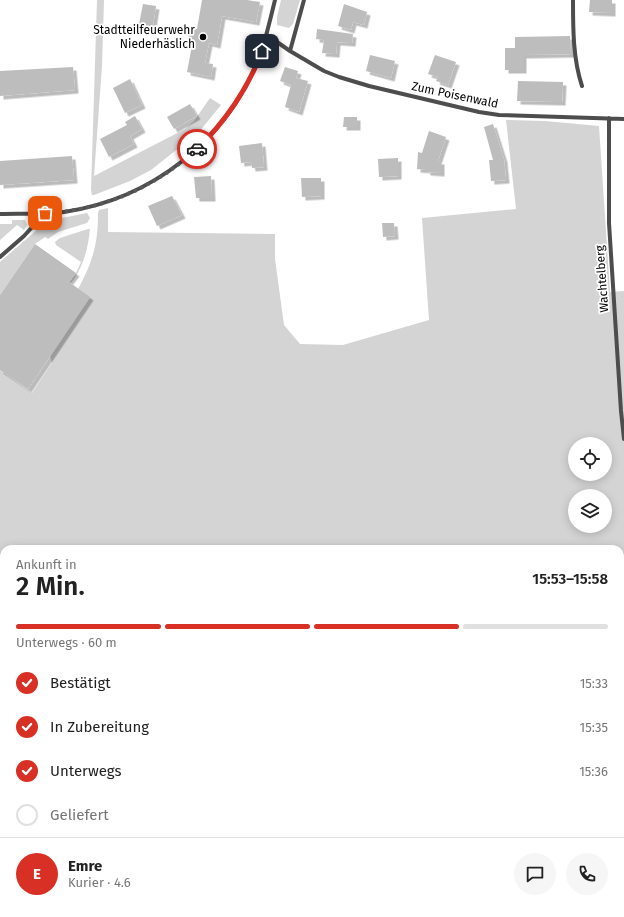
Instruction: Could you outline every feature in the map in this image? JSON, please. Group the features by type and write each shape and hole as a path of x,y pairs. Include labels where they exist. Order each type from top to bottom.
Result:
{"street":[{"path":"0,214 65,212 88,207 140,189 164,175 190,155 224,120 249,80 259,59 267,35 275,0"},
{"path":"290,51 304,0"},
{"path":"573,0 573,32 582,86"},
{"name":"Zum Poisenwald","path":"267,35 290,51 324,71 339,77 369,86 479,112 521,116 624,119"},
{"name":"Wachtelberg","path":"609,118 609,223 624,439"},
{"path":"0,257 24,236 45,213"}],"shaded area":[{"path":"97,0 104,0 102,66 94,176 185,129 194,121 210,98 221,105 199,132 151,170 130,181 92,195 91,190"},
{"path":"281,0 300,0 293,24 289,28 277,25 277,17"},
{"path":"506,120 545,121 599,126 610,292 624,291 624,545 0,545 0,370 32,393 52,363 50,356 89,297 78,289 94,252 99,210 108,208 108,232 275,234 275,259 284,325 300,344 343,345 429,320 422,218 516,209"},
{"path":"87,213 90,218 87,223 58,232 48,239 45,237 35,244 0,295 0,262 47,221"},
{"path":"12,220 25,220 27,225 24,230 17,225 0,240 0,224 12,224"},
{"path":"90,229 89,236 83,262 74,279 68,287 63,290 76,273 81,262 56,245 55,242 60,238"}],"building":[{"path":"202,0 247,0 260,2 256,22 222,16 217,45 209,43 205,63 213,64 211,77 187,72 193,40 188,39 190,27 197,29"},
{"path":"590,0 612,0 612,13 589,12"},
{"path":"143,4 156,6 152,31 138,29"},
{"path":"344,4 367,12 364,25 353,22 351,30 338,26"},
{"path":"317,29 353,34 352,43 337,42 336,54 322,53 324,40 316,39"},
{"path":"570,36 571,54 523,55 523,70 505,70 505,48 515,48 515,37"},
{"path":"370,55 395,61 391,78 366,71"},
{"path":"435,55 456,62 448,85 436,81 438,77 428,74"},
{"path":"73,67 75,90 0,96 0,71"},
{"path":"285,67 298,71 296,78 308,81 299,112 285,107 291,85 280,81"},
{"path":"130,79 142,105 125,113 113,88"},
{"path":"518,81 563,82 562,102 517,101"},
{"path":"190,104 197,116 174,129 167,117"},
{"path":"135,116 142,129 130,136 134,144 109,157 100,139 127,125 125,122"},
{"path":"344,117 357,117 357,127 343,127"},
{"path":"493,124 504,159 506,180 491,181 489,160 493,160 484,127"},
{"path":"429,131 446,137 438,161 441,161 441,173 427,172 427,170 417,169 418,152 422,153"},
{"path":"262,143 264,167 252,168 251,162 241,163 239,146"},
{"path":"72,156 74,180 0,185 0,161"},
{"path":"398,158 398,176 379,177 378,159"},
{"path":"211,176 212,198 196,198 194,177"},
{"path":"301,178 321,178 321,196 302,197"},
{"path":"172,196 182,215 157,226 148,206"},
{"path":"382,223 394,223 395,236 383,237"},
{"path":"35,244 76,273 69,282 90,297 28,389 0,370 0,295"}],"way so far":[{"path":"45,213 65,212 88,207 135,191 151,184 197,149"}],"place":[{"name":"Stadtteilfeuerwehr Niederhäslich","path":"203,37"}],"route":[{"path":"197,149 224,120 249,80 262,51"}]}
